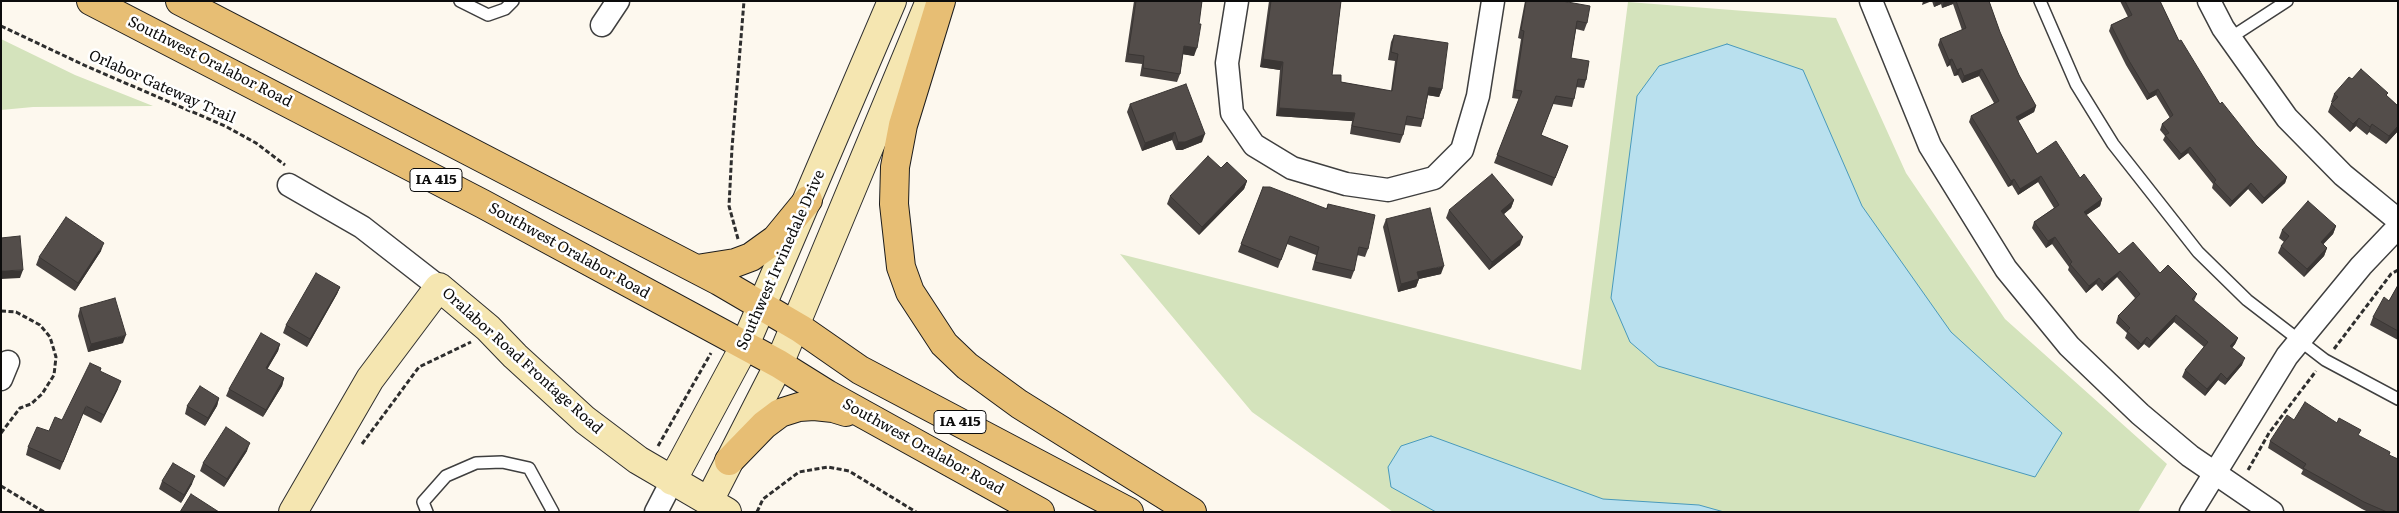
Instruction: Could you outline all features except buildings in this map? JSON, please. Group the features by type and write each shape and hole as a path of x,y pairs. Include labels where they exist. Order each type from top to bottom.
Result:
{"main road":[{"name":"Southwest Oralabor Road","path":"91,1 347,132 779,364 883,425 1040,512"},
{"name":"IA 415","path":"180,1 697,269 794,325 860,370 1129,512"},
{"name":"Southwest Irvinedale Drive","path":"672,481 763,307 892,1"},
{"path":"712,508 729,461 779,364 930,1"},
{"path":"941,1 903,125 895,167 894,204 901,266 910,292 944,344 967,366 1019,404 1192,512"},
{"path":"697,269 735,263 751,257 776,240 808,200"},
{"path":"293,512 370,379 439,287"},
{"name":"Oralabor Road Frontage Road","path":"439,287 488,328 515,356 585,420 647,466 712,508"},
{"path":"729,461 764,425 780,413 799,407 833,408 883,425"}],"street":[{"path":"602,25 618,1"},
{"path":"1237,1 1227,63 1232,113 1254,145 1292,168 1346,184 1388,190 1434,178 1462,150 1478,96 1493,1"},
{"path":"1871,1 1930,146 2006,269 2069,346 2140,414 2190,456 2272,512"},
{"path":"2209,1 2230,38 2287,118 2343,175 2398,220"},
{"name":"Oralabor Road Frontage Road","path":"288,186 362,227 439,287"},
{"path":"2191,512 2287,356 2361,266 2398,227"},
{"name":"Southwest Irvinedale Drive","path":"656,512 672,481"}],"lane":[{"path":"460,1 488,15 505,9 513,1"},
{"path":"2040,1 2076,84 2118,151 2198,252 2247,300 2325,360 2398,399"},
{"path":"2230,38 2287,1"},
{"path":"427,512 423,502 446,476 476,463 502,462 529,468 553,512"}],"path":[{"path":"738,242 729,206 744,1"},
{"name":"Orlabor Gateway Trail","path":"1,26 225,126 256,143 294,174 288,186"},
{"path":"1,311 16,312 40,326 50,337 56,357 54,376 42,394 31,404 20,408 1,433"},
{"path":"356,452 418,367 476,339"},
{"path":"647,466 710,355"},
{"path":"2248,470 2254,461"},
{"path":"758,512 763,499 799,472 828,467 850,471 916,512"},
{"path":"1,486 44,512"}],"green space":[{"path":"1628,2 1836,18 1906,173 2005,319 2167,464 2138,512 1393,512 1252,412 1120,254 1581,370"},
{"path":"1,39 75,75 153,106 33,107 1,110"}],"water":[{"path":"1727,44 1803,70 1862,206 1951,332 2062,433 2035,477 1658,366 1630,342 1611,298 1637,96 1659,66"},
{"path":"1431,436 1603,499 1699,505 1724,512 1436,512 1391,487 1388,467 1401,446"}]}
